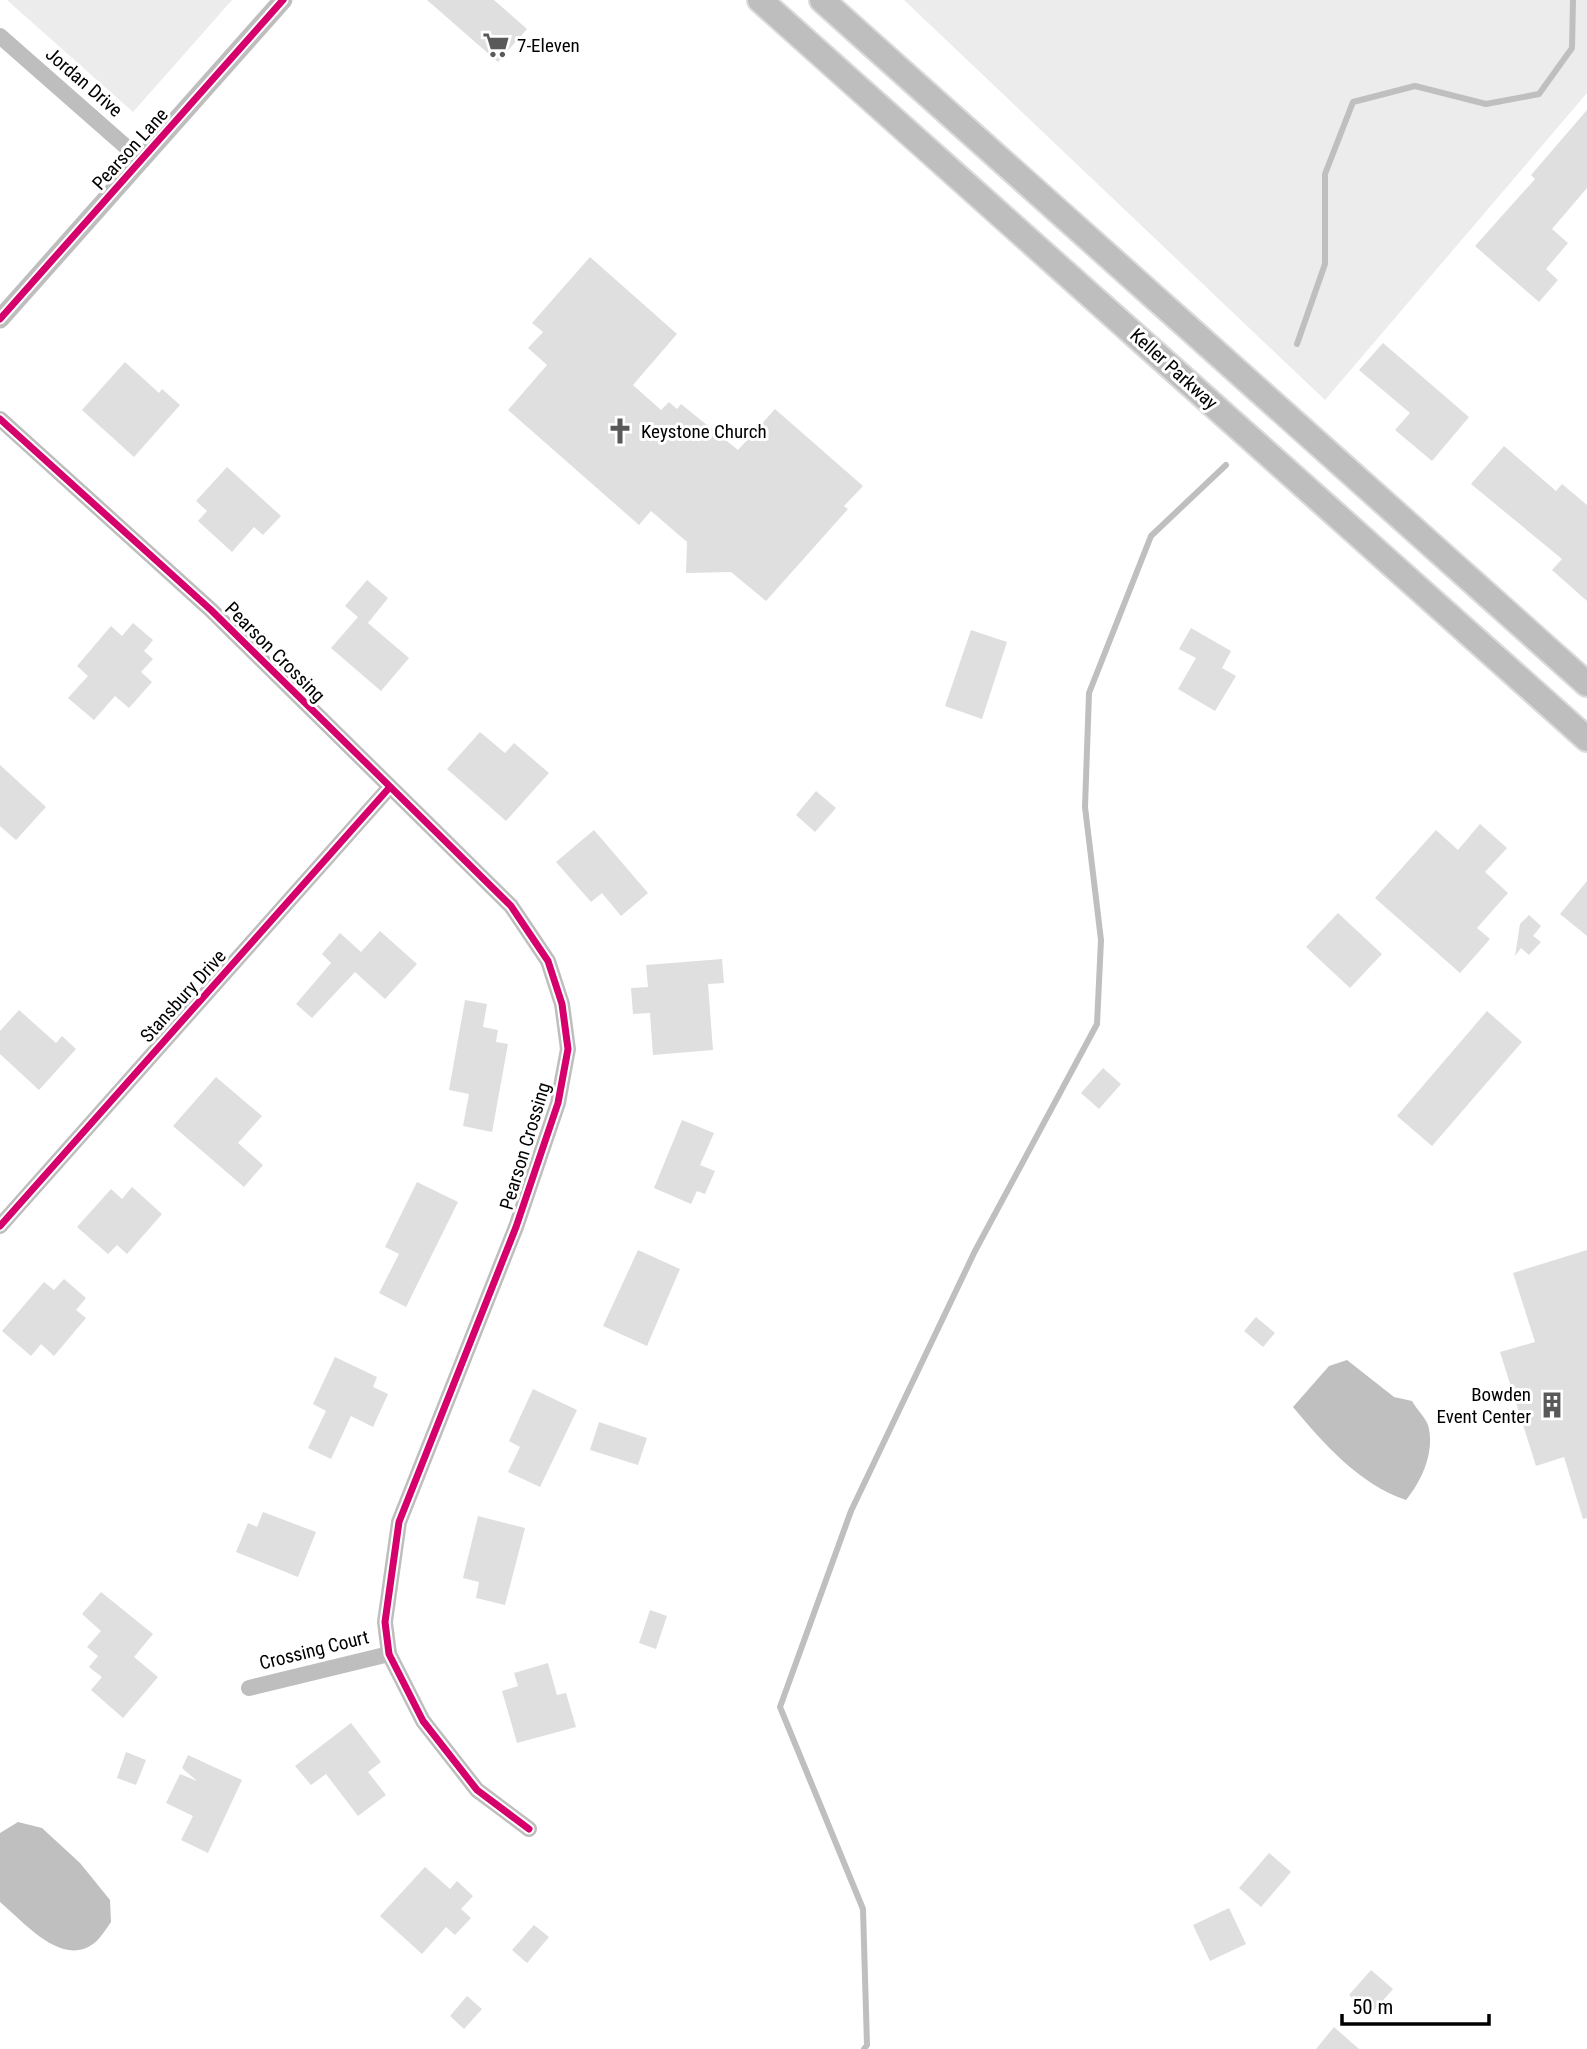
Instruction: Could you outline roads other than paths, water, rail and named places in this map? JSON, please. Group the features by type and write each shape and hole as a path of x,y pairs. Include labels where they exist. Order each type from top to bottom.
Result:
{"main road":[{"name":"Keller Parkway","path":"760,0 1587,739"},
{"name":"Keller Parkway","path":"822,0 1587,684"},
{"path":"1075,279 1099,249"},
{"path":"1097,300 1123,271"}],"street":[{"name":"Pearson Lane","path":"0,319 283,0"},
{"name":"Jordan Drive","path":"0,36 141,160"},
{"name":"Pearson Crossing","path":"0,419 211,610 511,906 548,961 562,1004 568,1049 558,1103 516,1227 399,1522 386,1612 389,1654 423,1721 477,1790 529,1829"},
{"name":"Stansbury Drive","path":"0,1226 389,788"},
{"name":"Crossing Court","path":"249,1688 389,1654"}],"waterway":[{"path":"1297,344 1325,264 1325,174 1353,102 1415,86 1486,104 1539,94 1572,48 1573,0"},
{"path":"864,2049 867,2045 863,1909 780,1707 851,1511 975,1251 1097,1024 1101,940 1085,807 1089,693 1151,536 1226,465"}],"place":[{"name":"7-Eleven","path":"496,45"},
{"name":"Keystone Church","path":"620,431"},
{"name":"Bowden Event Center","path":"1552,1405"}]}
